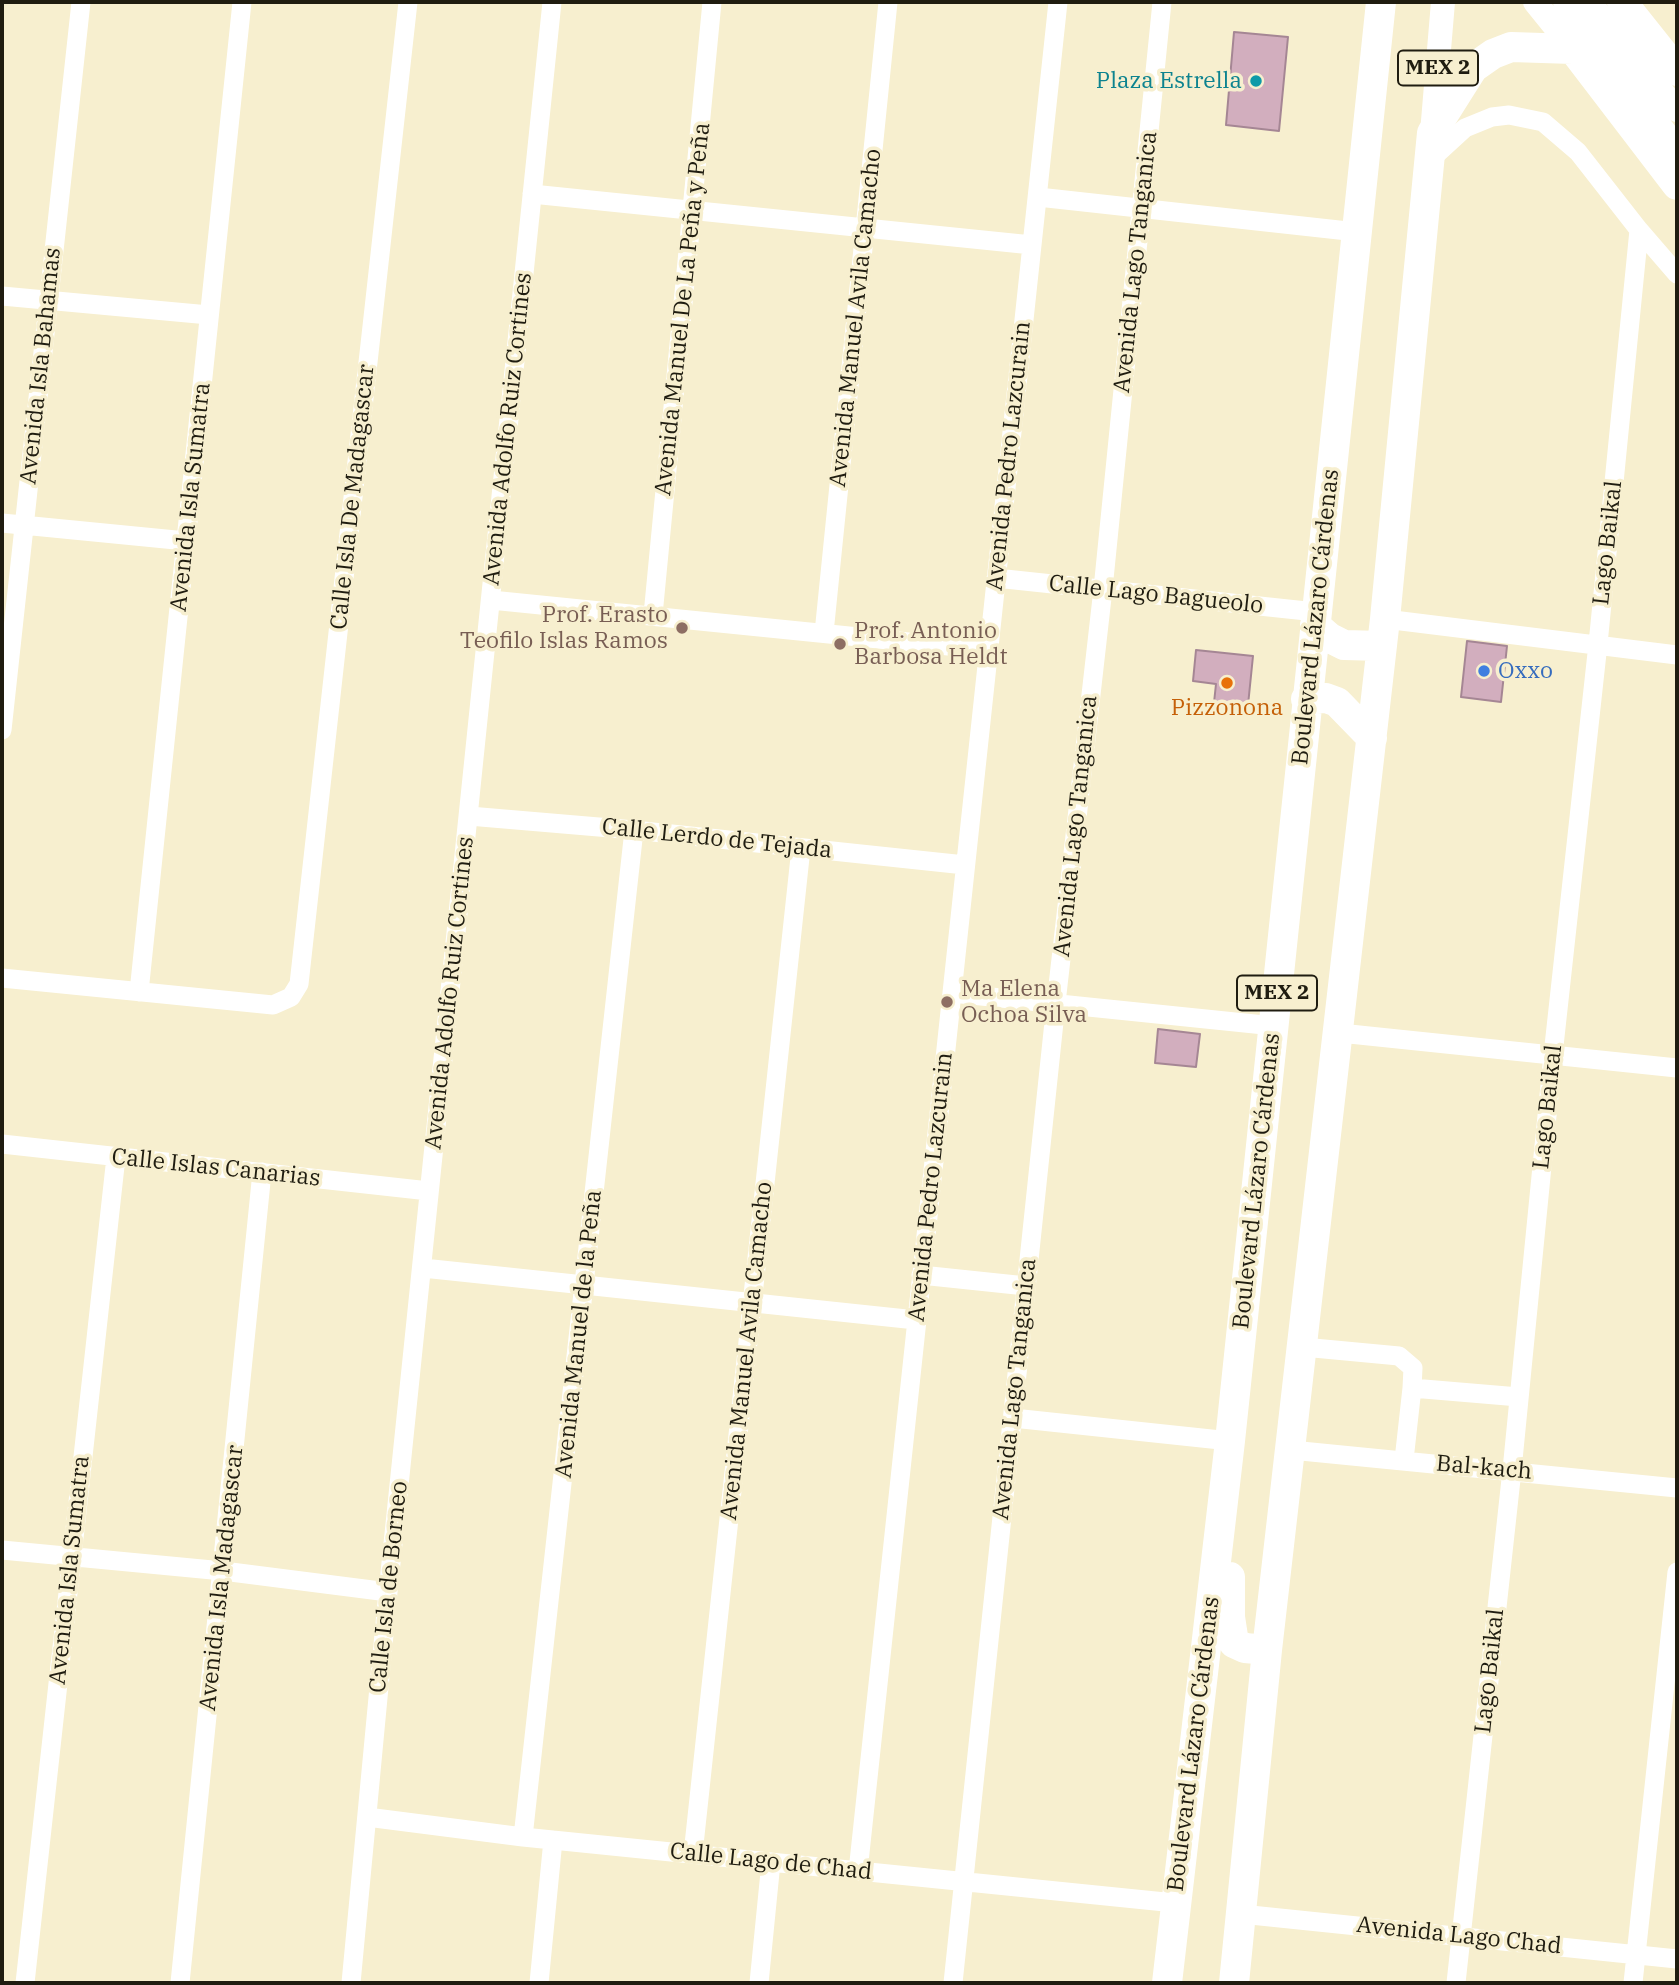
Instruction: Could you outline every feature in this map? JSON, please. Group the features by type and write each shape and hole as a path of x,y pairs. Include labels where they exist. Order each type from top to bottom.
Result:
{"highway":[{"name":"Boulevard Lázaro Cárdenas","path":"1167,1983 1230,1441 1381,2"},
{"path":"1622,2 1677,71"},
{"path":"1430,147 1473,68 1493,54 1511,47 1573,49 1677,185"},
{"name":"MEX 2","path":"1234,1983 1267,1650 1384,633 1430,147"},
{"path":"1315,618 1331,638 1344,645 1384,633"},
{"path":"1306,699 1326,698 1337,702 1372,738"},
{"path":"1224,1487 1231,1515 1232,1638 1239,1646 1267,1650"}],"main road":[{"name":"MEX 2","path":"1430,147 1443,2"},
{"path":"1535,2 1573,49"},
{"path":"1565,2 1677,148"},
{"path":"1589,2 1677,110"}],"street":[{"name":"Avenida Isla Bahamas","path":"2,730 81,2"},
{"name":"Avenida Isla Sumatra","path":"139,992 242,2"},
{"name":"Calle Isla De Madagascar","path":"139,992 273,1005 291,997 299,984 408,2"},
{"name":"Avenida Adolfo Ruiz Cortines","path":"429,1191 552,2"},
{"name":"Avenida Manuel De La Peña y Peña","path":"653,615 712,2"},
{"name":"Avenida Manuel Avila Camacho","path":"824,633 888,2"},
{"name":"Avenida Pedro Lazcurain","path":"858,1871 1058,2"},
{"name":"Avenida Lago Tanganica","path":"953,1983 1056,1003 1103,589 1162,2"},
{"path":"1430,147 1492,117 1509,115 1543,122 1578,152 1677,274"},
{"path":"532,194 1032,245"},
{"path":"1038,197 1357,232"},
{"name":"Lago Baikal","path":"1456,1983 1512,1470 1639,230"},
{"path":"2,296 209,315"},
{"path":"2,523 186,541"},
{"name":"Calle Lago Bagueolo","path":"996,578 1103,589 1315,618"},
{"path":"491,600 989,650"},
{"path":"1384,633 1598,644 1677,655"},
{"name":"Calle Lerdo de Tejada","path":"469,816 634,830 965,865"},
{"name":"Avenida Manuel de la Peña","path":"523,1837 634,830"},
{"name":"Avenida Manuel Avila Camacho","path":"692,1854 801,848"},
{"path":"2,978 139,992"},
{"path":"952,993 1274,1026"},
{"path":"1340,1033 1677,1068"},
{"name":"Calle Islas Canarias","path":"2,1144 429,1191"},
{"name":"Avenida Isla Sumatra","path":"25,1983 116,1157"},
{"name":"Avenida Isla Madagascar","path":"180,1983 262,1172"},
{"name":"Calle Isla de Borneo","path":"351,1983 429,1191"},
{"path":"423,1268 585,1284 752,1305 916,1320"},
{"path":"921,1275 1026,1286"},
{"path":"1303,1347 1399,1356 1413,1368 1404,1460"},
{"path":"1412,1388 1519,1397"},
{"path":"1013,1418 1230,1441"},
{"name":"Bal-kach","path":"1291,1450 1677,1488"},
{"path":"2,1550 223,1571 388,1592"},
{"path":"1633,1983 1677,1572"},
{"name":"Calle Lago de Chad","path":"366,1817 523,1837 1175,1903"},
{"path":"539,1983 553,1840"},
{"path":"759,1983 771,1862"},
{"name":"Avenida Lago Chad","path":"1241,1914 1677,1959"}],"building":[{"name":"Plaza Estrella","path":"1234,32 1288,37 1279,131 1226,125"},
{"name":"Oxxo","path":"1467,641 1507,646 1501,702 1461,697"},
{"name":"Pizzonona","path":"1196,650 1253,656 1247,715 1213,712 1216,684 1193,681"},
{"path":"1158,1029 1200,1034 1196,1067 1155,1063"}],"place":[{"name":"Plaza Estrella","path":"1256,81"},
{"name":"Prof. Erasto Teofilo Islas Ramos","path":"682,628"},
{"name":"Prof. Antonio Barbosa Heldt","path":"840,644"},
{"name":"Oxxo","path":"1484,671"},
{"name":"Pizzonona","path":"1227,683"},
{"name":"Ma Elena Ochoa Silva","path":"947,1002"}]}
